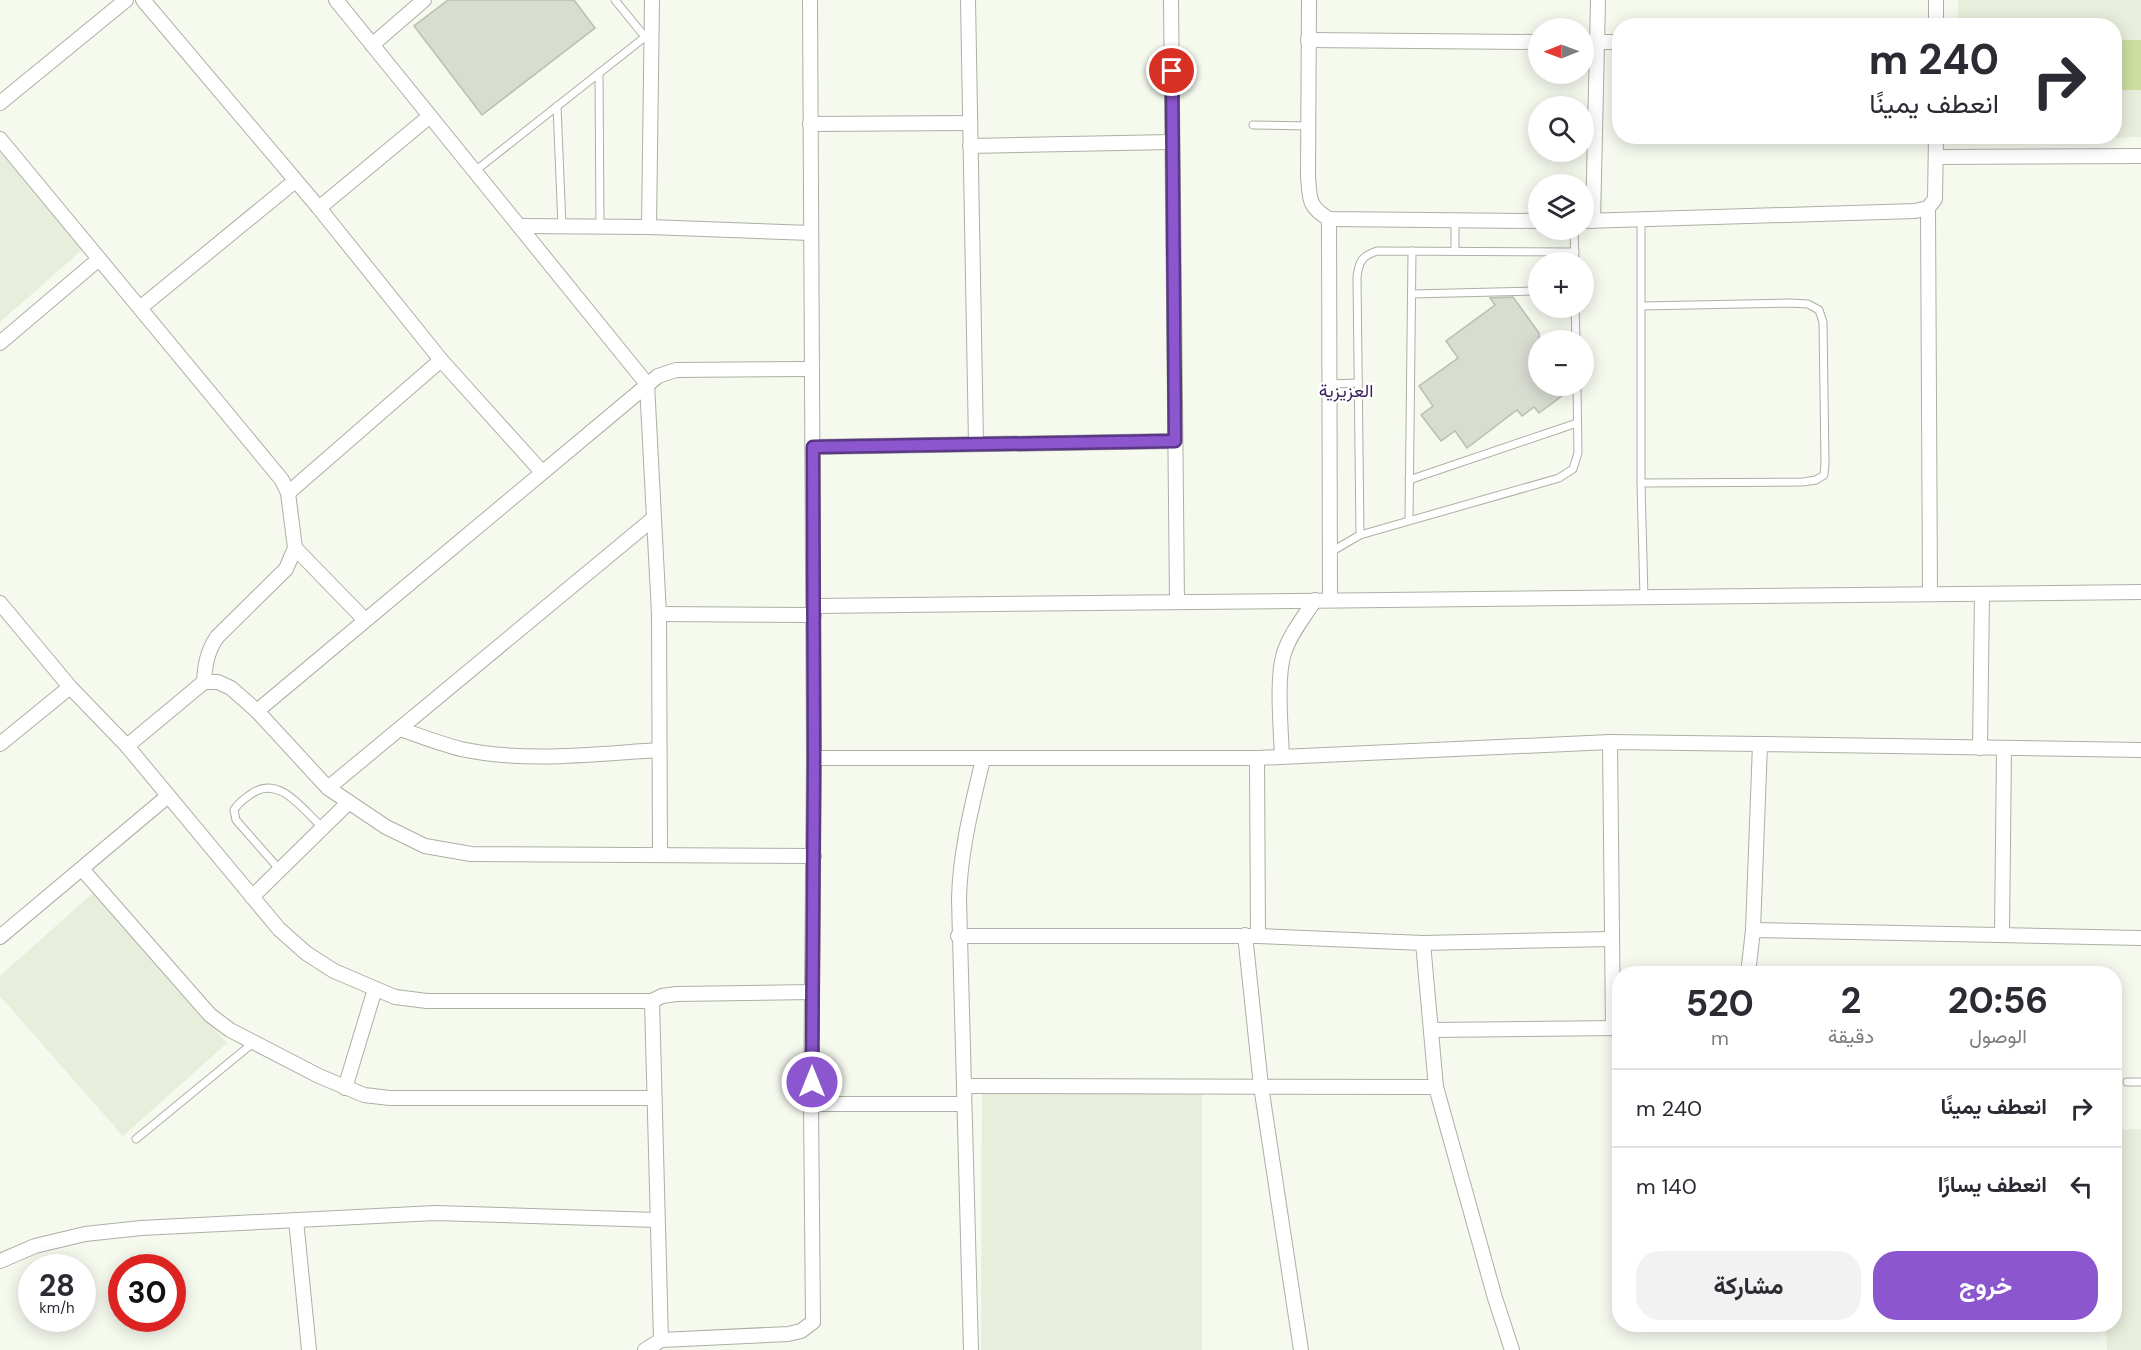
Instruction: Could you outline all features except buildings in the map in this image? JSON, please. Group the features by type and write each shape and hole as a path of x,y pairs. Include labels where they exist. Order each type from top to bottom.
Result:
{"street":[{"path":"0,103 126,0"},
{"path":"143,0 319,208 441,360 541,471"},
{"path":"336,0 647,384 658,614 660,855"},
{"path":"372,45 424,0"},
{"path":"649,227 648,36 652,0"},
{"path":"645,1350 661,1340 788,1334 801,1331 813,1322 811,1104 814,610 810,0"},
{"path":"968,0 976,444"},
{"path":"1171,0 1177,602"},
{"path":"1309,0 1308,126 1310,196 1315,211 1329,219 1528,221"},
{"path":"1594,24 1598,0"},
{"path":"1936,0 1936,18"},
{"path":"1308,40 1528,42"},
{"path":"1594,42 1612,42"},
{"path":"1590,174 1591,84"},
{"path":"319,208 430,116"},
{"path":"810,124 970,123"},
{"path":"0,139 282,480 288,493 295,548 286,569 217,637 206,661 204,682"},
{"path":"970,146 1172,142"},
{"path":"1929,594 1928,208 1935,199 1936,144"},
{"path":"1936,157 2141,156"},
{"path":"140,309 296,181"},
{"path":"1594,221 1915,211 1928,208"},
{"path":"1329,219 1330,600"},
{"path":"519,226 649,227 811,233"},
{"path":"0,343 99,259"},
{"path":"288,493 441,360"},
{"path":"257,711 541,471 658,376 676,370 812,369"},
{"path":"813,447 1175,441"},
{"path":"328,789 654,518"},
{"path":"295,548 365,620"},
{"path":"658,614 1177,602 2141,592"},
{"path":"1980,748 1982,594"},
{"path":"1282,757 1281,668 1289,640 1315,600"},
{"path":"0,603 70,687 127,746 279,929 306,953 334,972 394,997 427,1001 652,1001 662,996 676,994 812,992"},
{"path":"127,746 204,682 218,682 231,688 257,711 328,789 386,827 425,846 471,854 813,856"},
{"path":"0,744 70,687"},
{"path":"400,729 460,749 512,755 540,757 660,750"},
{"path":"814,758 1257,758 1610,742 2141,750"},
{"path":"1610,742 1613,966"},
{"path":"1749,966 1753,930 1760,744"},
{"path":"2002,934 2004,748"},
{"path":"1257,758 1252,935 1261,1086 1301,1350"},
{"path":"971,1350 958,936 960,870 983,759"},
{"path":"0,937 168,796"},
{"path":"252,897 349,802"},
{"path":"82,868 210,1015 253,1043 345,1088 364,1095 390,1098 654,1098"},
{"path":"1753,930 2141,938"},
{"path":"958,936 1252,935 1423,943 1612,939"},
{"path":"1423,943 1436,1087 1495,1298 1512,1350"},
{"path":"345,1088 375,989"},
{"path":"652,1001 661,1340"},
{"path":"1431,1030 1612,1028"},
{"path":"964,1086 1436,1087"},
{"path":"811,1104 964,1104"},
{"path":"0,1261 35,1246 85,1234 141,1228 435,1214 657,1220"},
{"path":"296,1220 309,1350"}],"lane":[{"path":"475,171 648,36 615,0"},
{"path":"599,73 600,226"},
{"path":"557,106 562,226"},
{"path":"1253,125 1308,126"},
{"path":"1641,220 1641,483 1644,597"},
{"path":"1455,221 1455,251"},
{"path":"1360,535 1357,277 1359,262 1365,255 1377,251 1575,252 1574,240"},
{"path":"1409,520 1412,251"},
{"path":"1412,294 1528,291"},
{"path":"1641,483 1803,482 1816,480 1824,475 1825,463 1823,322 1819,310 1808,304 1790,303 1642,306"},
{"path":"1329,384 1358,383"},
{"path":"1329,553 1360,535 1559,478 1573,468 1578,453 1576,396"},
{"path":"1409,480 1577,423"},
{"path":"280,870 236,820 234,810 238,803 259,788 271,787 282,790 322,828"},
{"path":"136,1139 253,1043"},
{"path":"2127,1082 2141,1082"}],"shaded area":[{"path":"1958,0 2141,0 2141,137 2122,137 2122,18 1959,18"},
{"path":"0,152 83,249 0,322"},
{"path":"94,892 227,1043 123,1136 0,996 0,976"},
{"path":"982,1092 1202,1093 1202,1350 981,1350"},
{"path":"2141,1129 2141,1350 2107,1350 2106,1332 2122,1332 2122,1130"}],"green space":[{"path":"2122,40 2141,40 2141,90 2122,90"}],"district":[{"name":"العزيزية","path":"1346,391"}],"route":[{"path":"812,1082 813,447 1175,441 1172,71"}]}
